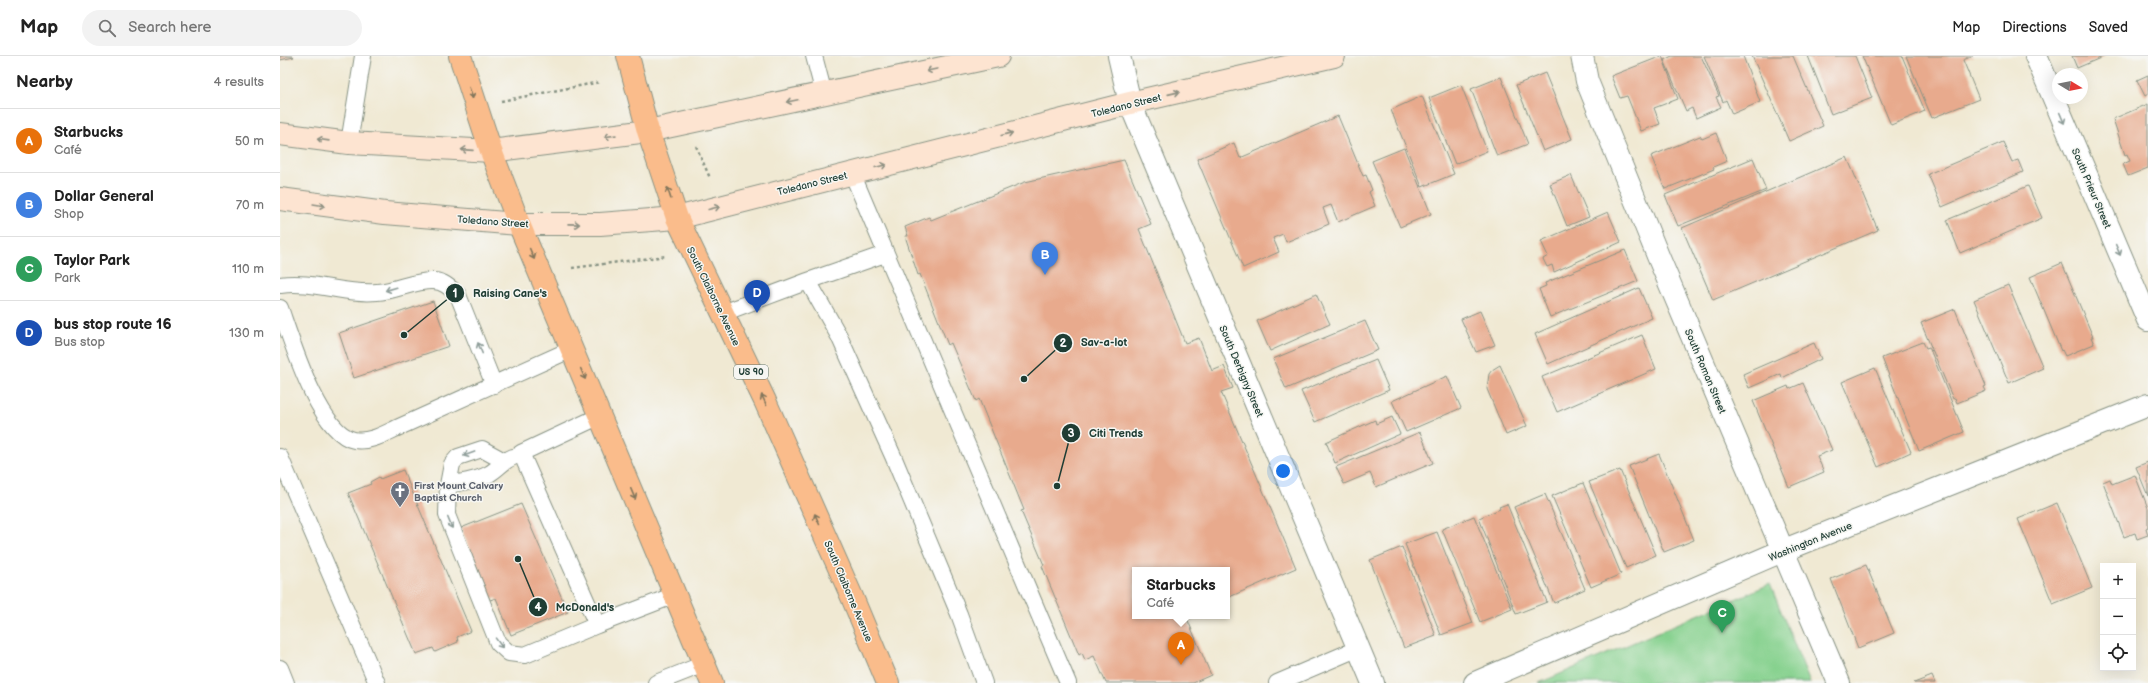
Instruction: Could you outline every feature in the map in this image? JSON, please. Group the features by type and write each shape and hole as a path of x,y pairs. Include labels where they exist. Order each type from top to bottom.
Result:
{"main road":[{"path":"460,56 491,151 520,224 708,674"},
{"name":"South Claiborne Avenue","path":"628,56 648,131 676,218 765,401 852,597 888,683"}],"street":[{"path":"280,134 349,144 491,151 648,131 998,56"},
{"name":"South Derbigny Street","path":"1119,56 1130,103 1373,683"},
{"name":"Toledano Street","path":"280,199 385,213 520,224 600,224 676,218 1130,103 1334,56"},
{"name":"South Roman Street","path":"1582,56 1586,81 1782,552 1839,683"},
{"name":"South Prieur Street","path":"2036,56 2148,320"},
{"name":"Washington Avenue","path":"1475,683 1782,552 2148,404"}],"lane":[{"path":"349,144 363,56"},
{"path":"814,56 824,94"},
{"path":"852,173 885,254 1068,683"},
{"path":"723,313 885,254"},
{"path":"280,285 308,284 344,291 378,292 404,284 434,281 446,284 458,295 494,384"},
{"path":"808,281 839,336 889,448 959,614 984,683"},
{"path":"280,308 302,372 336,430 346,438 356,440 369,440 572,349"},
{"path":"448,484 469,481 489,474 504,461 600,416"},
{"path":"504,461 482,449 458,457 452,464 448,484 447,515 498,643 509,653 525,655 675,595"},
{"path":"522,453 597,625"},
{"path":"280,457 377,683"},
{"path":"1276,683 1358,648"},
{"path":"280,668 286,683"},
{"path":"656,683 708,674"}],"path":[{"path":"502,101 600,82"},
{"path":"694,142 710,178"},
{"path":"572,268 667,256"}],"green space":[{"path":"1770,584 1810,683 1539,683"}],"building":[{"path":"280,56 293,56 294,57 280,60"},
{"path":"1662,56 1678,99 1654,108 1660,124 1641,131 1627,96 1620,98 1611,76"},
{"path":"1672,56 1701,56 1719,96 1716,97 1721,107 1696,118 1692,108 1686,111 1664,60"},
{"path":"1704,56 1743,56 1760,102 1732,114 1726,100 1723,102"},
{"path":"1752,56 1793,56 1823,126 1789,141"},
{"path":"1808,56 1855,56 1872,98 1831,114"},
{"path":"1862,56 1902,56 1925,111 1891,125"},
{"path":"1906,56 1973,56 1963,60 1979,99 1932,118"},
{"path":"2072,56 2105,56 2077,68"},
{"path":"1545,73 1572,139 1543,151 1516,85"},
{"path":"2148,75 2148,94 2145,96 2137,80"},
{"path":"1501,77 1528,144 1497,156 1471,89"},
{"path":"1461,85 1487,151 1455,164 1429,98"},
{"path":"1422,96 1454,174 1422,187 1391,110"},
{"path":"2148,104 2148,168 2128,176 2123,164 2130,161 2127,154 2125,155 2113,119"},
{"path":"1338,116 1363,176 1366,175 1372,190 1369,192 1375,206 1338,222 1331,205 1323,208 1329,224 1286,242 1283,234 1273,238 1279,252 1243,268 1197,159 1234,143 1240,158"},
{"path":"1716,133 1727,161 1713,167 1714,169 1665,189 1651,156 1700,136 1702,139"},
{"path":"2003,142 2012,162 2018,160 2023,172 1942,207 1928,174"},
{"path":"1404,148 1431,214 1400,227 1372,161"},
{"path":"1847,157 1878,230 1713,300 1682,228"},
{"path":"1753,158 1766,190 1678,226 1665,195"},
{"path":"1124,160 1151,224 1139,229 1185,343 1199,338 1212,371 1224,366 1233,388 1221,392 1296,568 1230,597 1230,567 1132,567 1132,619 1187,619 1211,675 1193,683 1106,683 1094,656 1085,660 1082,653 1079,655 1042,566 1044,565 1021,511 1024,510 979,399 976,401 951,343 948,345 920,274 918,275 905,236 908,236 905,227 929,217 931,220 1025,182"},
{"path":"1571,175 1589,217 1567,226 1550,184"},
{"path":"2028,186 2042,218 1960,253 1947,220"},
{"path":"1608,212 1621,242 1554,272 1552,265 1547,267 1543,259 1548,256 1541,241"},
{"path":"1625,250 1638,281 1550,317 1539,289 1546,286 1545,283"},
{"path":"2062,263 2093,337 2091,337 2094,344 2065,356 2062,350 2061,351 2030,277"},
{"path":"2008,285 2043,368 2009,383 1974,300"},
{"path":"1639,288 1652,318 1548,364 1535,334"},
{"path":"1316,294 1330,324 1270,351 1257,321"},
{"path":"433,301 449,346 354,378 339,333"},
{"path":"1955,309 1986,386 1984,387 1986,391 1957,403 1955,398 1953,399 1921,323"},
{"path":"1480,311 1495,345 1476,352 1461,319"},
{"path":"1365,321 1378,350 1286,389 1273,359"},
{"path":"1642,335 1656,369 1557,412 1542,377"},
{"path":"1923,342 1926,348 1929,347 1964,432 1919,451 1882,358"},
{"path":"1814,343 1821,359 1782,378 1781,374 1749,388 1743,374"},
{"path":"1376,360 1389,390 1315,422 1301,391"},
{"path":"1500,365 1527,426 1506,435 1487,389 1489,374"},
{"path":"1875,368 1911,452 1878,467 1842,382"},
{"path":"1447,376 1461,408 1406,432 1392,401"},
{"path":"1803,383 1832,450 1817,456 1824,472 1789,487 1753,401 1788,386 1789,389"},
{"path":"1392,417 1400,434 1335,463 1326,442 1375,420 1376,424"},
{"path":"1420,432 1433,463 1376,487 1370,473 1344,484 1336,467"},
{"path":"1659,454 1694,540 1664,552 1629,466"},
{"path":"2148,462 2148,496 2136,467"},
{"path":"403,470 471,631 457,637 458,642 435,652 433,648 416,654 348,493 371,484 370,482 379,477 380,479"},
{"path":"1620,470 1656,555 1626,568 1589,482"},
{"path":"2135,475 2148,508 2148,527 2146,528 2148,535 2137,539 2135,533 2124,537 2103,482 2110,479 2112,484"},
{"path":"1583,483 1621,574 1591,587 1552,496"},
{"path":"1545,494 1585,589 1554,603 1514,507"},
{"path":"2057,503 2092,588 2053,604 2018,519"},
{"path":"521,504 568,612 511,635 496,598 490,600 461,528"},
{"path":"1507,504 1547,602 1516,614 1479,518 1500,509 1499,507"},
{"path":"1474,516 1512,609 1480,622 1442,529"},
{"path":"1437,532 1473,623 1441,635 1405,544"},
{"path":"1402,547 1436,636 1404,648 1370,560"},
{"path":"1866,565 1894,633 1858,648 1831,579"},
{"path":"1932,676 1935,683 1914,683"}],"place":[{"name":"Dollar General","path":"1045,275"},
{"name":"bus stop route 16","path":"757,313"},
{"name":"Raising Cane's","path":"404,335"},
{"name":"Sav-a-lot","path":"1024,379"},
{"name":"Citi Trends","path":"1057,486"},
{"name":"First Mount Calvary Baptist Church","path":"400,508"},
{"name":"McDonald's","path":"518,559"},
{"name":"Taylor Park","path":"1722,633"},
{"name":"Starbucks","path":"1181,665"}]}
